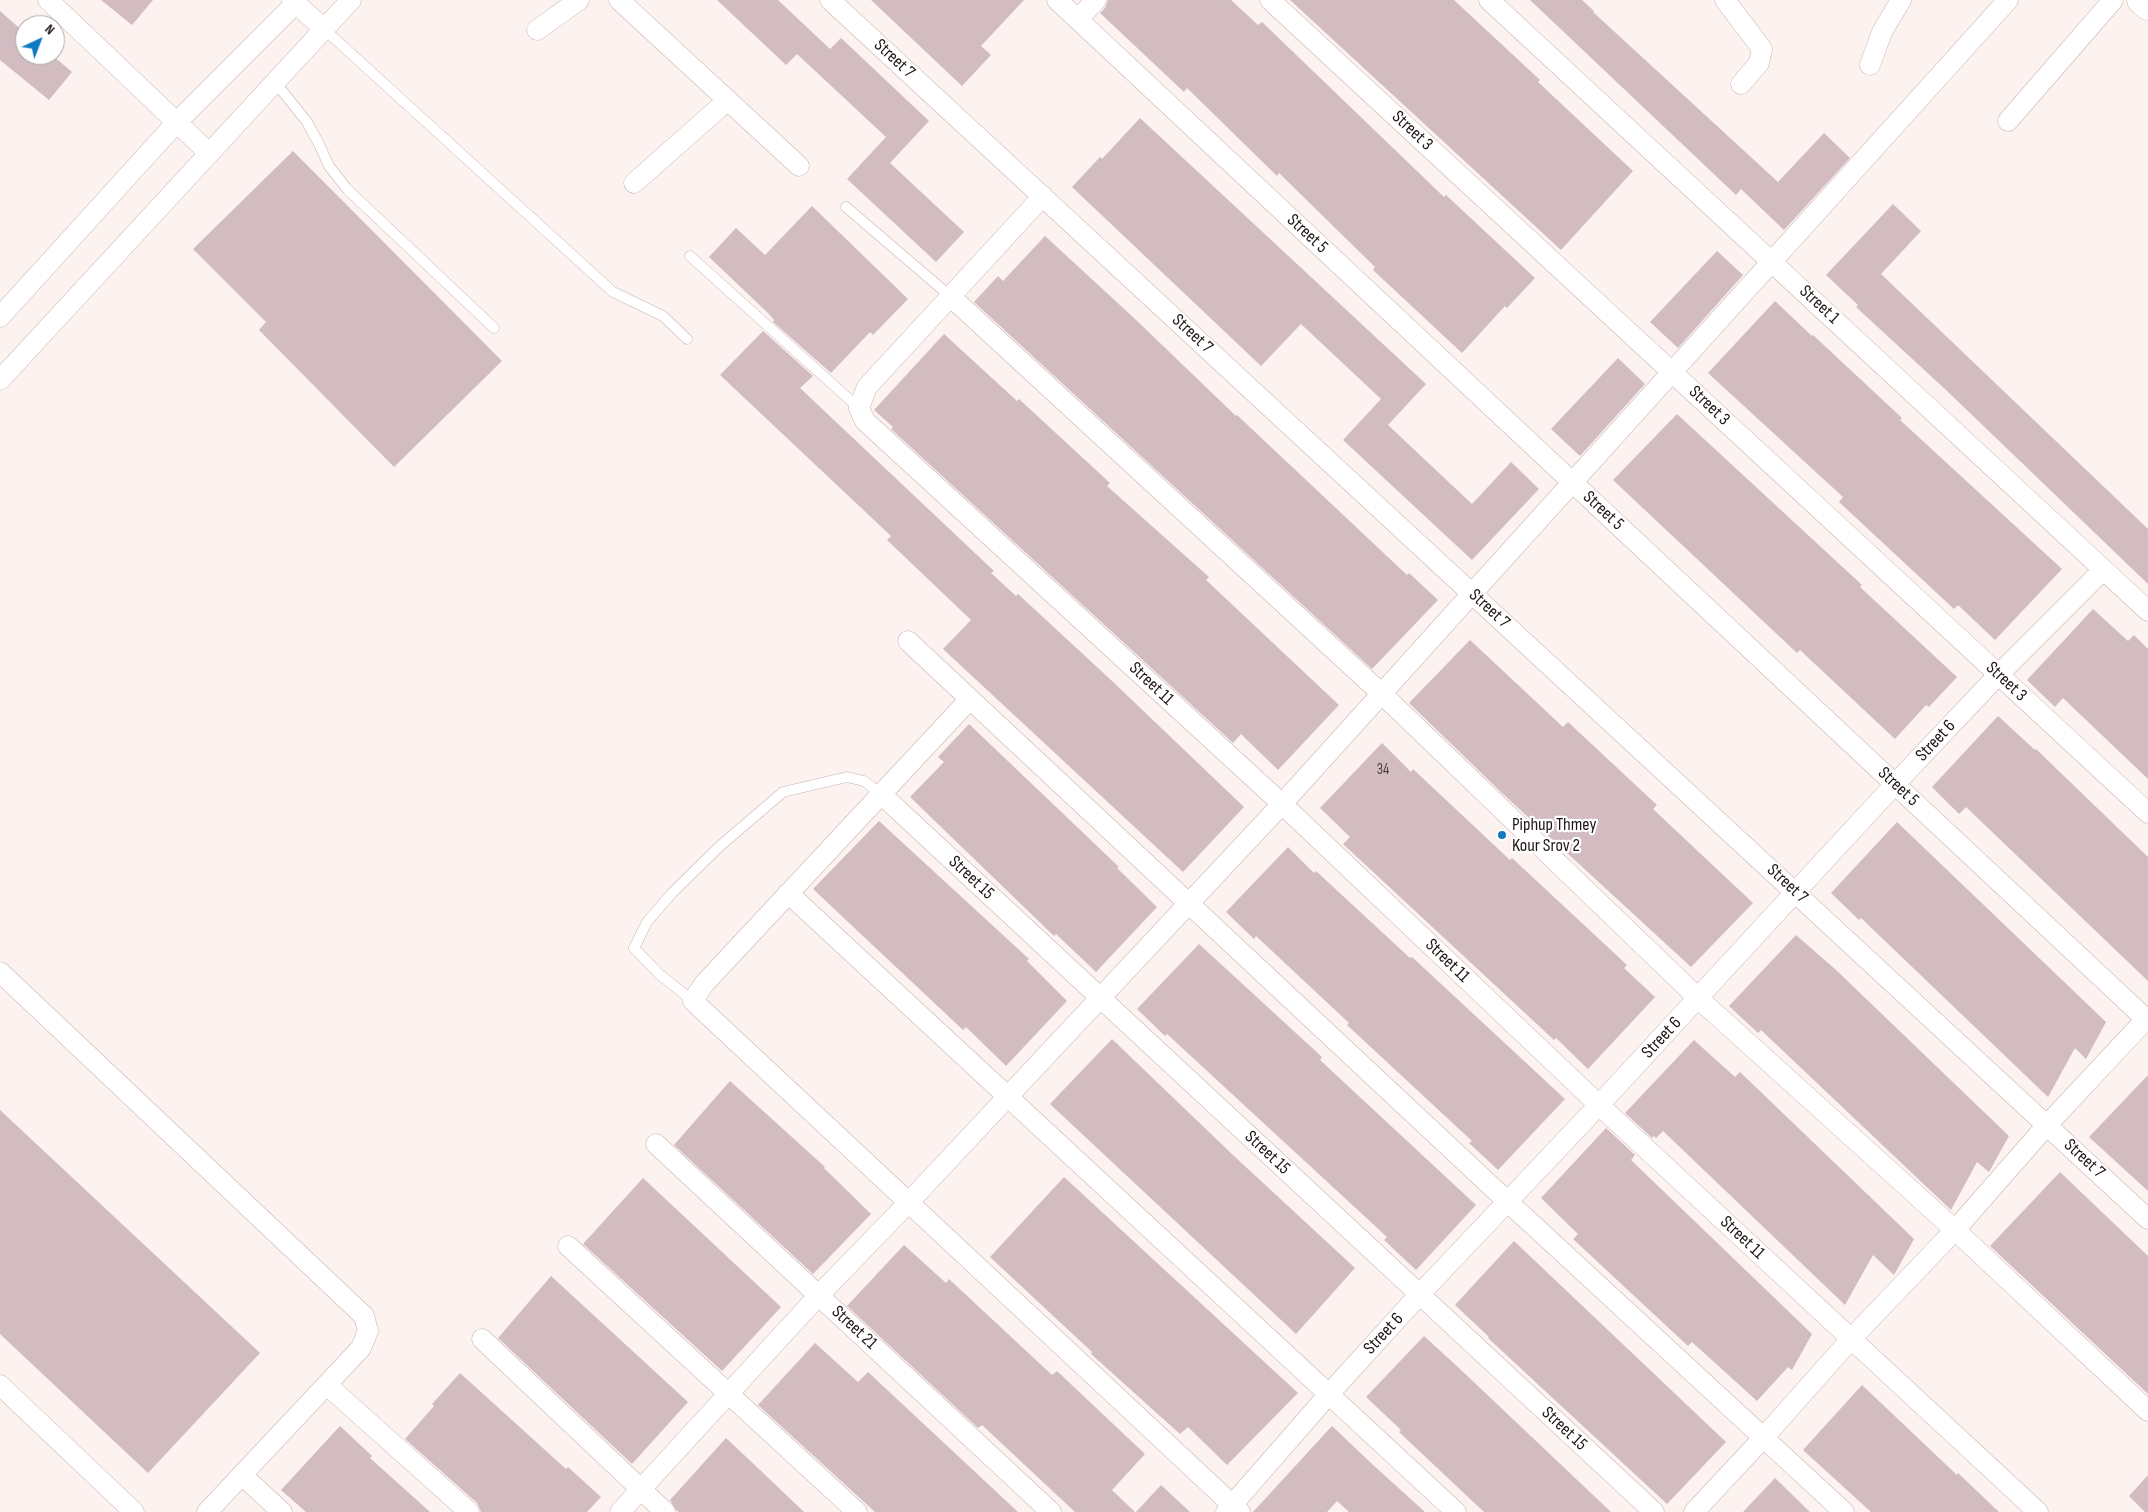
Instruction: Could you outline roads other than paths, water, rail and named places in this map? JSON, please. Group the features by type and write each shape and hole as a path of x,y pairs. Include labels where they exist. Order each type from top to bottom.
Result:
{"highway":[{"path":"2141,0 2148,6"}],"street":[{"path":"48,0 176,124 209,153"},
{"path":"0,380 351,0"},
{"path":"537,30 579,0"},
{"path":"619,0 799,166"},
{"name":"Street 7","path":"830,0 2148,1219"},
{"name":"Street 5","path":"1057,0 2147,1019"},
{"path":"1078,20 1096,0"},
{"name":"Street 3","path":"1270,0 2148,813"},
{"name":"Street 1","path":"1489,0 2148,611"},
{"path":"1725,0 1762,49 1759,63 1741,84"},
{"path":"1870,65 1882,32 1901,0"},
{"path":"620,1512 818,1296 909,1202 1282,804 2008,0"},
{"path":"2008,121 2113,0"},
{"path":"0,317 176,124 294,2 324,29"},
{"path":"634,183 728,100"},
{"path":"858,408 867,387 1043,196"},
{"path":"950,296 1382,694 1698,998 1954,1230 2148,1411"},
{"name":"Street 11","path":"858,408 865,421 1282,804 1599,1105 2038,1512"},
{"name":"Street 6","path":"1233,1510 1329,1394 1507,1201 1599,1105 1895,784 1999,674 2103,570"},
{"path":"908,641 1507,1201 1844,1512"},
{"path":"970,699 788,892 704,984 693,1001 909,1202 1233,1510"},
{"name":"Street 15","path":"881,794 1654,1512"},
{"path":"788,892 1456,1512"},
{"path":"0,972 364,1316 368,1331 361,1348 207,1512"},
{"path":"1694,1512 2147,1019"},
{"name":"Street 21","path":"656,1144 1051,1512"},
{"path":"568,1246 857,1512"},
{"path":"482,1338 665,1512"},
{"path":"0,1385 134,1512"},
{"path":"327,1385 469,1512"},
{"path":"242,1475 282,1512"}],"lane":[{"path":"324,29 418,112 613,292 663,316 687,339"},
{"path":"275,82 306,122 318,142 328,166 347,189 494,328"},
{"path":"846,207 950,296"},
{"path":"690,256 858,408"},
{"path":"693,1001 659,974 634,948 647,922 672,893 720,846 782,792 847,777 864,781 881,794"}],"place":[{"name":"Piphup Thmey Kour Srov 2","path":"1502,835"}]}
